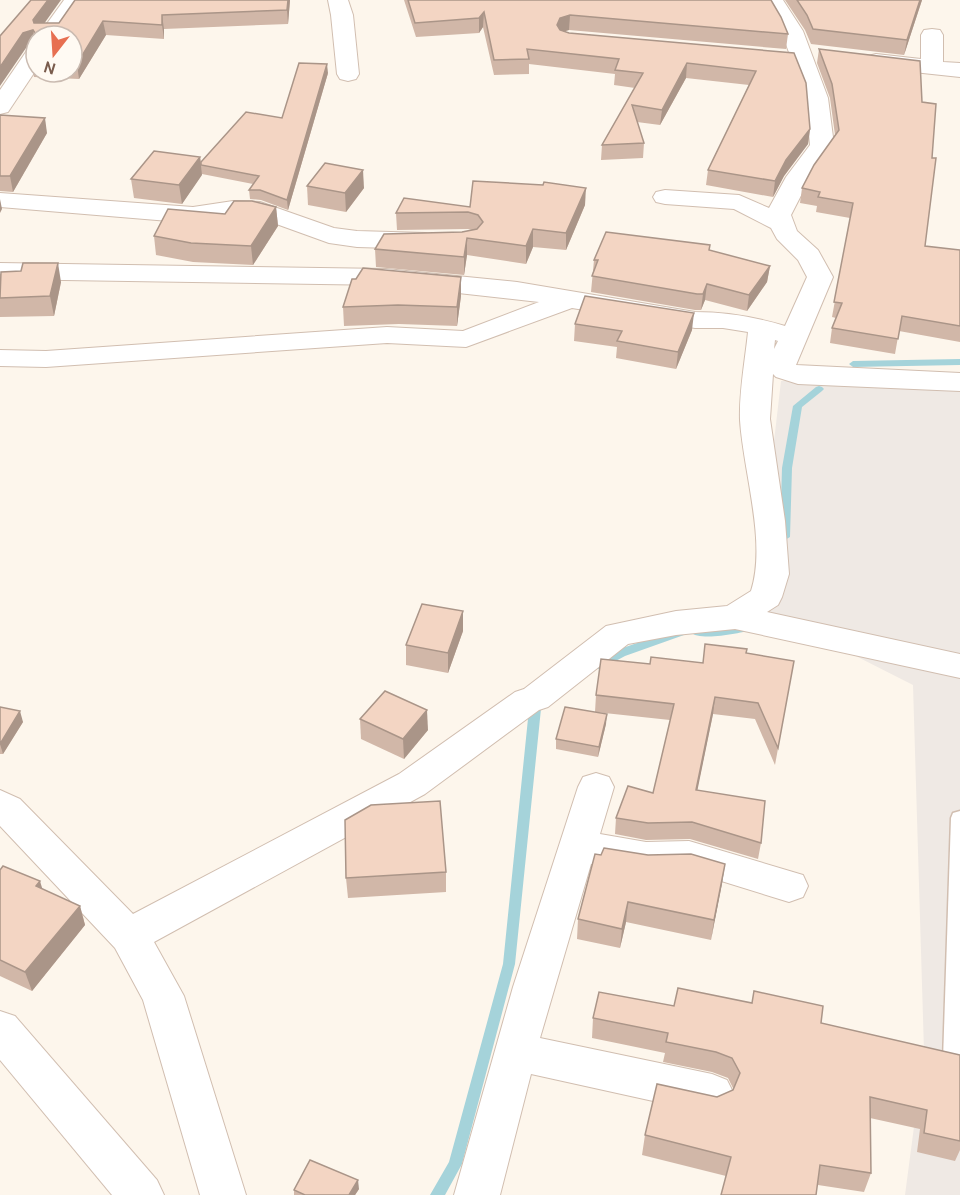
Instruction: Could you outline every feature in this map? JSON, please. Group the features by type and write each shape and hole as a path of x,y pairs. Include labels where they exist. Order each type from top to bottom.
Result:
{"street":[{"path":"58,24 75,0"},
{"path":"338,0 342,15 348,74"},
{"path":"773,0 792,31 817,98 822,145 798,177 778,214 786,234 809,255 820,277 781,366 792,374 960,382"},
{"path":"932,35 932,67"},
{"path":"860,59 960,70"},
{"path":"0,107 24,72"},
{"path":"665,197 738,202 780,223"},
{"path":"0,200 193,215 233,209 260,210 330,235 357,239 449,240"},
{"path":"0,271 386,277 517,290 695,320 723,320 762,327 794,337"},
{"path":"0,358 46,359 387,335 466,339 570,300"},
{"path":"735,617 766,597 773,574 769,521 755,419 762,327"},
{"path":"129,936 412,784 527,701 536,698 618,634 676,623 735,617 960,666"},
{"path":"477,1195 533,987 596,787"},
{"path":"0,805 7,808 129,936 162,996 223,1195"},
{"path":"578,846 645,857 689,856 789,886"},
{"path":"0,1029 141,1195"},
{"path":"516,1052 711,1094"}],"lane":[{"path":"954,1060 960,818"}],"shaded area":[{"path":"781,381 960,383 960,1195 905,1195 924,1051 913,685 755,605"}],"building":[{"path":"31,0 48,0 33,20 34,23 59,23 75,0 288,0 287,10 162,15 162,25 103,21 84,52 84,24 24,24 24,33 0,67 0,36"},
{"path":"408,0 771,0 788,34 570,15 560,18 557,25 560,30 569,33 794,53 806,83 810,129 786,160 775,181 708,170 756,71 687,63 662,110 632,105 644,143 602,145 643,73 615,70 619,59 527,49 529,59 494,60 484,12 479,18 415,23"},
{"path":"797,0 920,0 907,40 813,29"},
{"path":"819,49 920,61 922,102 936,104 932,158 936,158 925,246 960,250 960,326 902,316 898,339 832,328 842,303 834,302 853,203 818,197 820,192 802,188 814,165 839,130 832,84"},
{"path":"299,63 327,64 287,200 260,190 249,190 259,176 201,165 201,162 246,112 282,118"},
{"path":"0,115 45,118 10,176 0,176"},
{"path":"154,151 200,157 179,185 131,179"},
{"path":"325,163 363,170 345,193 307,186"},
{"path":"473,181 543,185 544,182 586,188 566,233 533,229 526,246 467,238 464,257 375,249 384,234 462,232 477,229 483,222 478,215 468,212 396,213 404,198 470,207"},
{"path":"234,201 252,201 276,207 251,246 191,243 154,236 168,209 225,214"},
{"path":"606,232 710,245 709,250 770,266 749,295 707,284 703,294 697,294 592,276 598,260 594,260"},
{"path":"23,263 58,263 50,296 0,298 1,272 21,271"},
{"path":"363,268 461,277 457,307 398,305 343,307 352,279 356,279"},
{"path":"585,296 694,313 678,352 617,341 622,331 575,324"},
{"path":"422,604 463,611 448,653 406,645"},
{"path":"705,644 747,649 746,653 794,661 778,748 758,703 715,697 696,790 765,801 761,843 692,822 648,823 616,818 628,786 653,793 674,704 596,695 601,659 650,664 651,657 703,663"},
{"path":"385,691 427,710 403,739 360,719"},
{"path":"0,707 20,711 0,744"},
{"path":"565,707 607,714 599,747 556,739"},
{"path":"440,801 446,872 346,878 345,820 371,805"},
{"path":"604,848 648,855 691,854 725,864 714,920 628,902 622,929 578,919 595,854 601,855"},
{"path":"3,866 40,881 36,886 80,906 25,972 0,960 0,870"},
{"path":"678,988 752,1003 754,991 823,1006 821,1023 960,1055 960,1141 924,1133 927,1110 870,1097 871,1173 820,1165 816,1195 721,1195 731,1157 645,1135 657,1084 717,1097 733,1090 740,1073 732,1058 716,1052 666,1042 668,1033 593,1018 599,992 674,1006"},
{"path":"310,1160 358,1180 349,1195 305,1195 294,1190"}],"waterway":[{"path":"853,364 960,362"},
{"path":"785,537 787,468 798,406 819,389"},
{"path":"695,632 733,631 751,626"},
{"path":"597,666 621,653 680,632"},
{"path":"437,1195 455,1164 509,964 536,699"}]}
